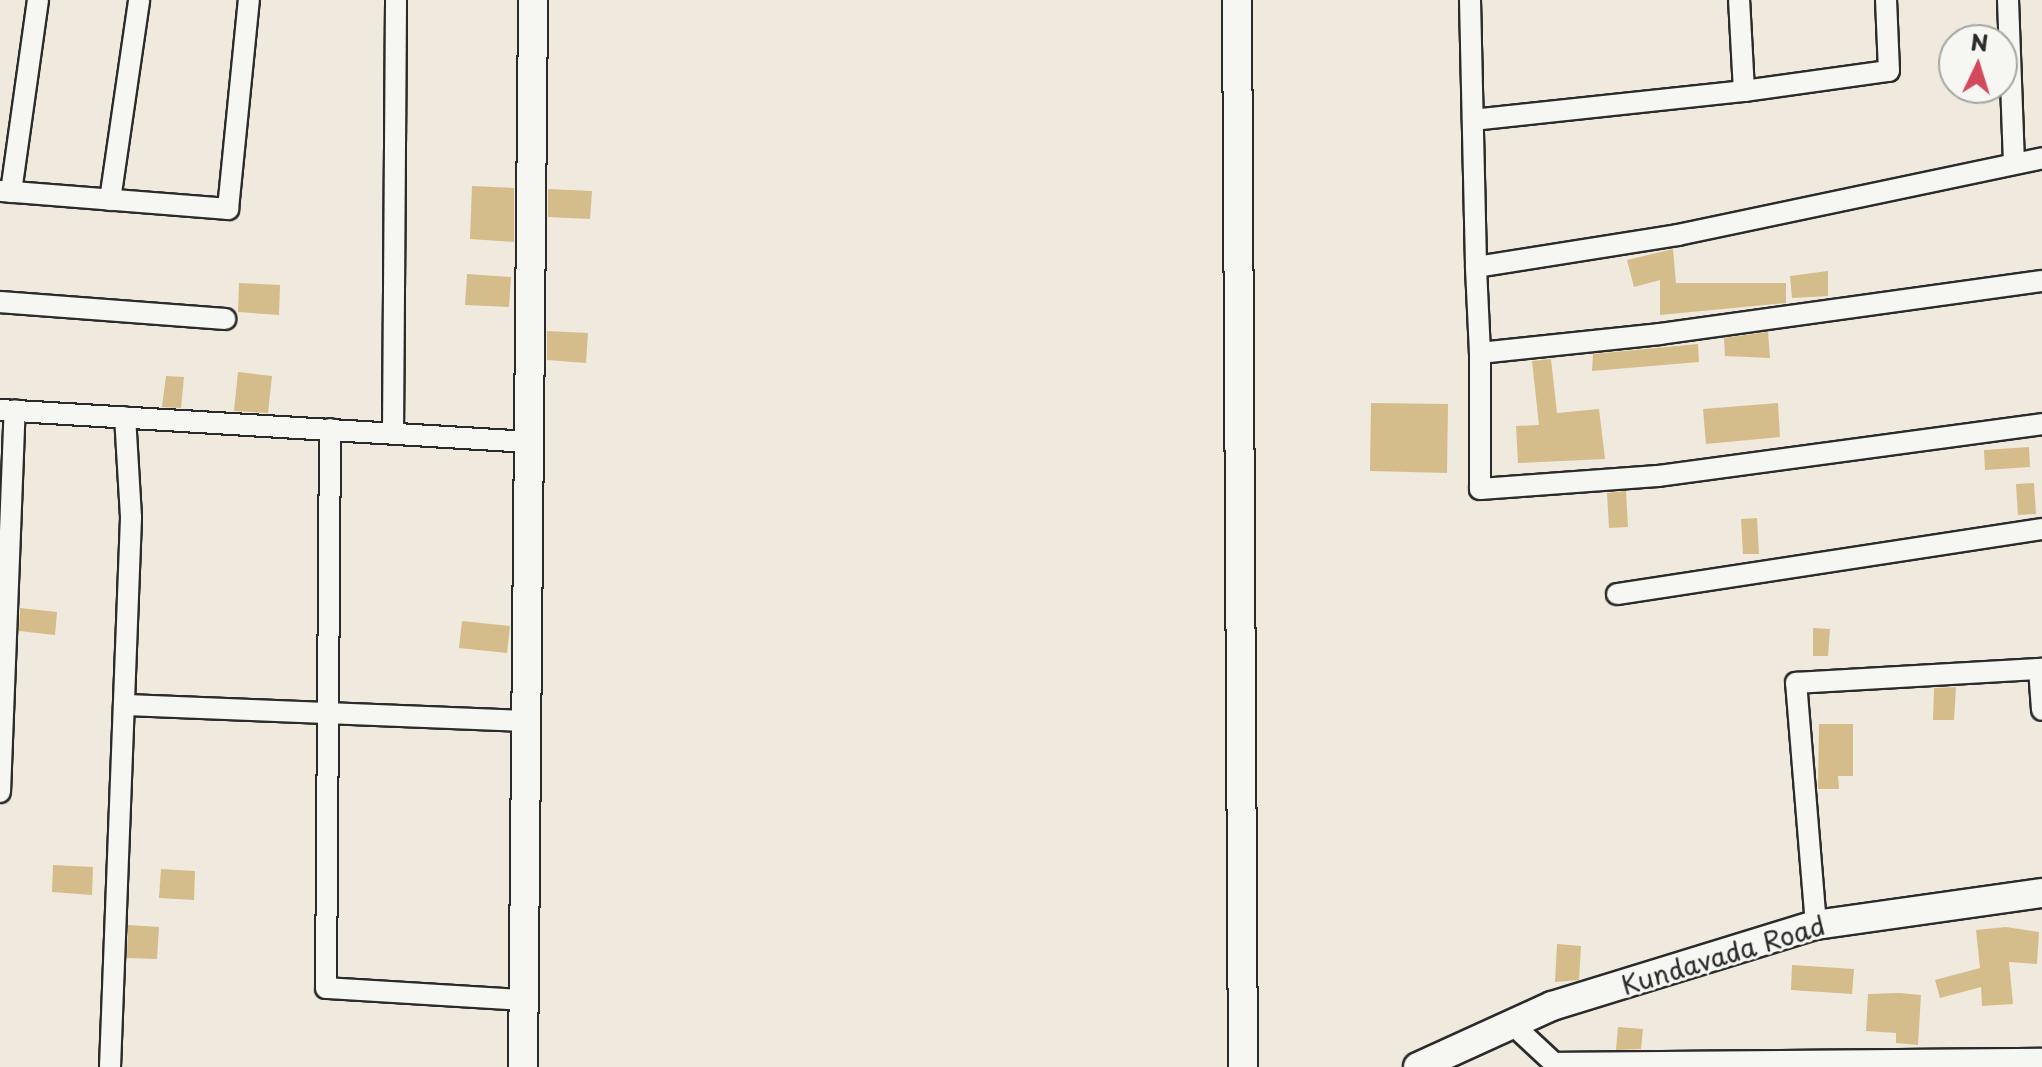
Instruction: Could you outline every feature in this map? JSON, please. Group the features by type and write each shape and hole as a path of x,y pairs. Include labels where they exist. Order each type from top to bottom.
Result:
{"street":[{"path":"38,0 6,191 228,209 249,0"},
{"path":"110,200 139,0"},
{"path":"393,433 396,0"},
{"path":"523,1067 533,0"},
{"path":"1237,0 1243,1067"},
{"path":"1470,0 1480,353 1480,489 1658,476 2042,424"},
{"path":"1739,0 1744,91"},
{"path":"1473,120 1744,91 1889,71 1886,0"},
{"path":"2008,0 2014,162"},
{"path":"1476,267 1678,235 2042,158"},
{"path":"1480,353 1660,334 2042,281"},
{"path":"0,302 225,319"},
{"path":"0,792 7,410 529,442"},
{"path":"110,1067 131,517 125,417"},
{"path":"330,429 326,988 523,1000"},
{"path":"1617,594 2042,529"},
{"path":"1816,925 1796,683 2040,669 2042,710"},
{"path":"124,705 528,721"},
{"name":"Kundavada Road","path":"1418,1067 1552,1006 1816,925 2042,893"},
{"path":"1512,1024 1554,1063 2042,1059"}],"building":[{"path":"472,186 514,188 514,242 470,239"},
{"path":"548,189 592,191 590,219 548,217"},
{"path":"1673,249 1676,283 1786,283 1786,303 1660,315 1660,280 1634,287 1627,260"},
{"path":"1828,271 1828,296 1792,298 1790,276"},
{"path":"467,274 511,277 509,307 465,305"},
{"path":"239,283 280,285 279,315 238,312"},
{"path":"547,331 588,333 586,363 547,360"},
{"path":"1768,332 1770,358 1725,356 1724,338"},
{"path":"1698,344 1699,362 1592,371 1593,354"},
{"path":"1551,359 1557,413 1599,409 1605,459 1518,463 1516,426 1539,425 1532,361"},
{"path":"238,372 272,376 268,413 234,411"},
{"path":"166,376 184,377 181,408 162,407"},
{"path":"1371,403 1448,404 1447,473 1370,471"},
{"path":"1778,403 1780,437 1706,444 1703,409"},
{"path":"2029,447 2030,467 1985,470 1984,450"},
{"path":"2034,483 2036,514 2018,515 2016,484"},
{"path":"1626,491 1628,527 1609,528 1607,493"},
{"path":"1757,518 1759,554 1743,554 1741,519"},
{"path":"20,608 57,612 55,635 19,631"},
{"path":"462,621 510,626 507,653 459,648"},
{"path":"1813,628 1830,629 1828,656 1813,656"},
{"path":"1956,687 1954,720 1933,720 1934,688"},
{"path":"1819,724 1853,724 1853,776 1838,776 1839,789 1818,789"},
{"path":"53,865 93,867 92,895 52,892"},
{"path":"161,869 195,871 194,900 159,898"},
{"path":"128,925 159,927 157,959 127,958"},
{"path":"2006,927 2039,932 2037,964 2009,962 2013,1004 1982,1006 1981,987 1940,998 1935,980 1980,968 1976,930"},
{"path":"1557,944 1581,946 1579,980 1555,982"},
{"path":"1792,965 1854,969 1852,994 1791,990"},
{"path":"1868,994 1921,995 1918,1045 1896,1043 1896,1033 1866,1031"},
{"path":"1618,1027 1643,1029 1641,1049 1616,1050"}]}
